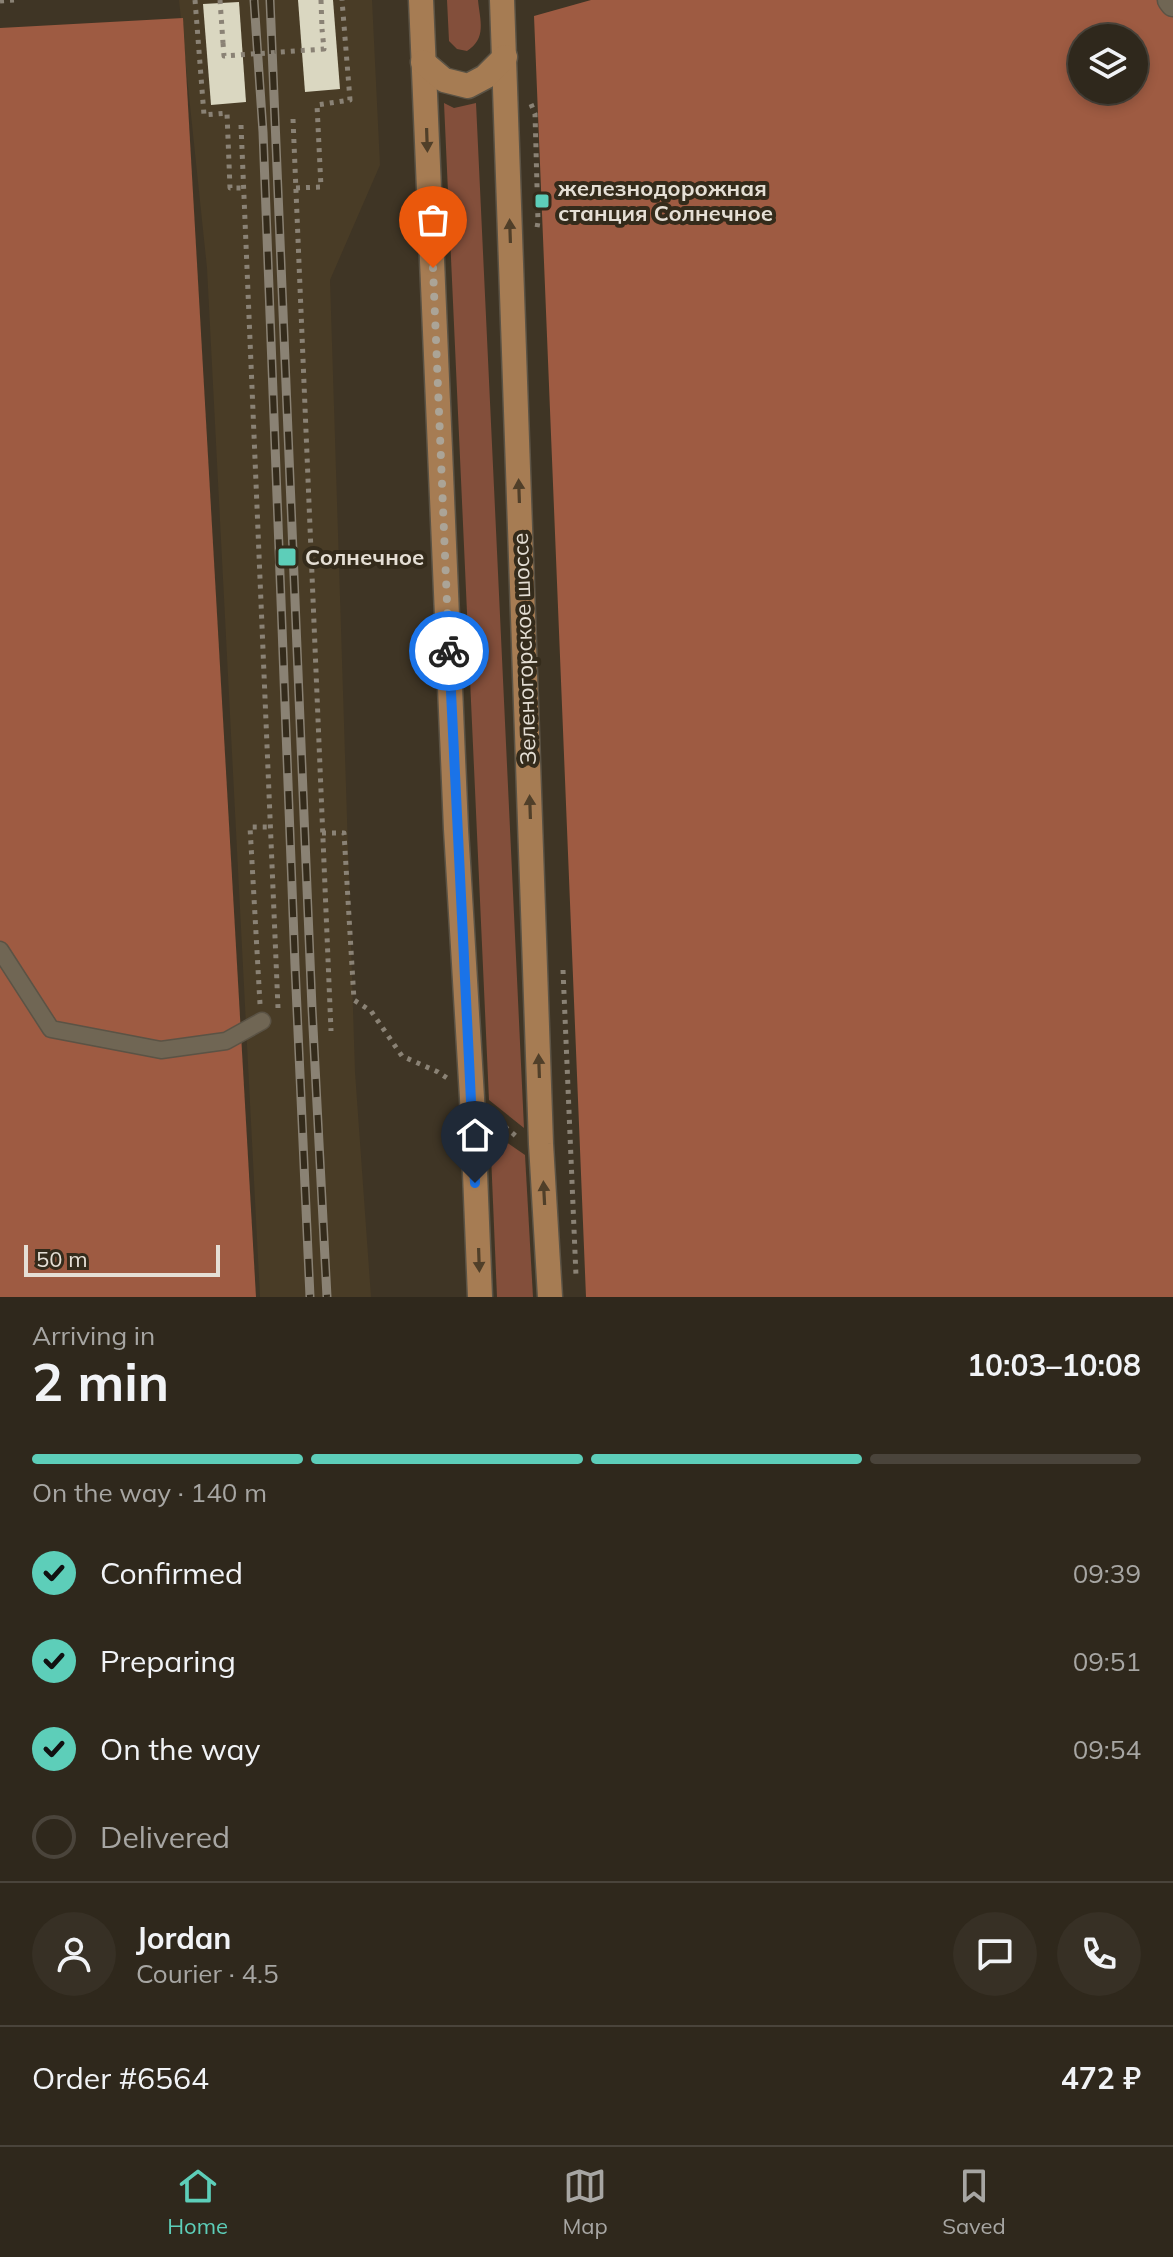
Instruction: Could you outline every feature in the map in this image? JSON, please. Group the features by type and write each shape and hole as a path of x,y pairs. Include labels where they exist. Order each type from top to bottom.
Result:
{"main road":[{"path":"421,0 456,829 480,1297"},
{"name":"Зеленогорское шоссе","path":"502,0 540,1112 550,1297"},
{"path":"423,62 444,80 468,86 485,77 505,57"}],"lane":[{"path":"0,950 51,1029 161,1050 226,1041 262,1021"}],"path":[{"path":"0,1 14,0"},
{"path":"195,0 204,115 227,113 230,188 245,188"},
{"path":"220,0 224,56 324,49 321,0"},
{"path":"296,188 321,187 317,105 350,100 342,0"},
{"path":"293,119 331,1031"},
{"path":"241,125 278,1014"},
{"path":"262,1021 250,827 270,827"},
{"path":"322,833 344,833 354,1000 371,1011 402,1056 454,1083"}],"shaded area":[{"path":"179,0 372,0 380,165 330,280 355,1072 371,1297 260,1297 207,268"},
{"path":"447,0 478,0 480,35 467,51 457,49 449,41"},
{"path":"591,0 1159,0 1173,17 1173,1297 586,1297 534,16"},
{"path":"183,18 256,1297 0,1297 0,28"},
{"path":"444,103 454,108 476,103 524,1128 489,1100"},
{"path":"490,1131 525,1155 533,1297 497,1297"}],"building":[{"path":"298,0 333,0 340,89 305,92"},
{"path":"239,2 246,102 211,105 203,4"}],"railway":[{"path":"254,0 263,132 310,1297"},
{"path":"270,0 327,1297"}],"way so far":[{"path":"433,268 449,651"}],"place":[{"name":"железнодорожная станция Солнечное","path":"542,201"},
{"name":"Солнечное","path":"287,557"}],"route":[{"path":"449,651 475,1183"}]}
